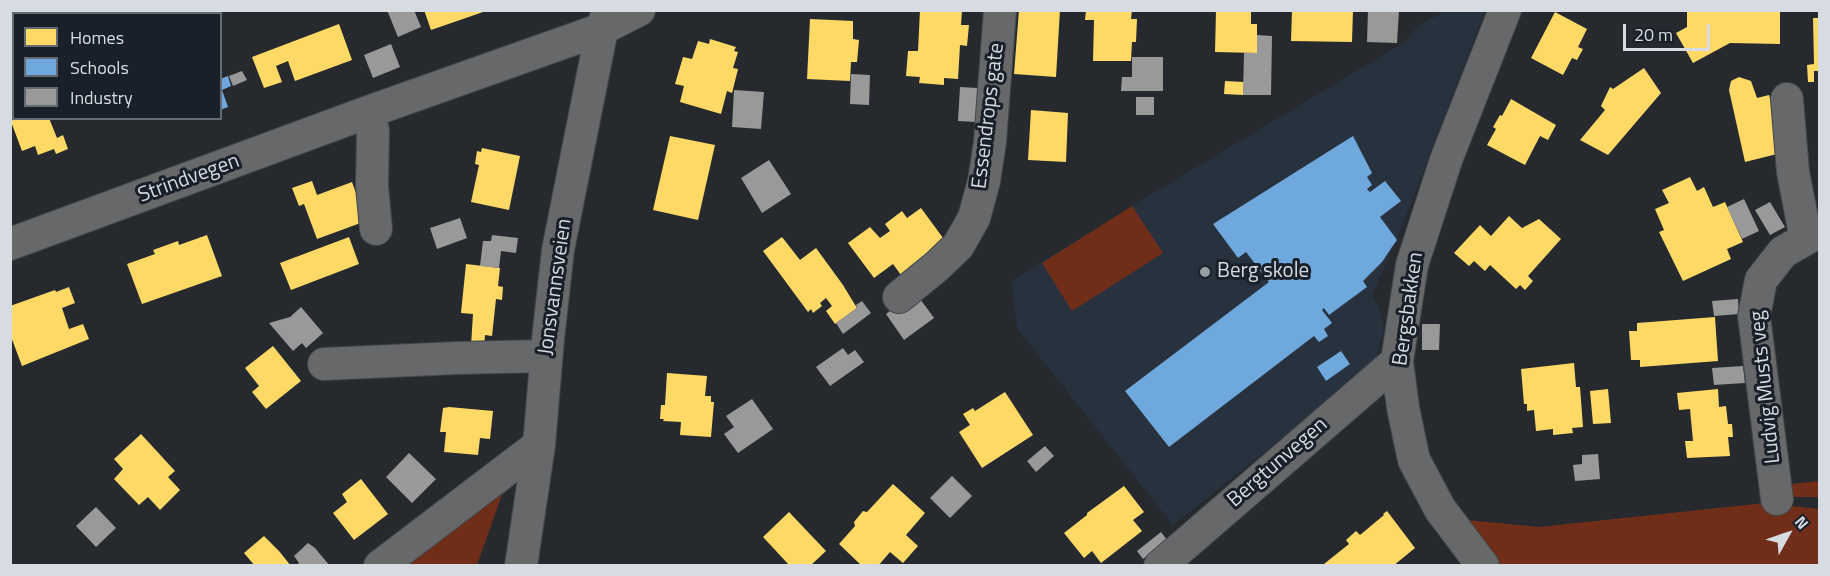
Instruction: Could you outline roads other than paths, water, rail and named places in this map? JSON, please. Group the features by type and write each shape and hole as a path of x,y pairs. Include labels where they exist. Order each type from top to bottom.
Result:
{"street":[{"name":"Strindvegen","path":"10,244 368,112 605,20 639,10"},
{"name":"Essendrops gate","path":"898,297 958,246 974,218 984,181 990,142 1000,10"},
{"name":"Bergsbakken","path":"1483,566 1440,509 1414,460 1403,408 1398,361 1412,265 1446,160 1505,10"},
{"name":"Jonsvannsveien","path":"521,566 540,445 546,356 558,250 605,20"},
{"path":"1787,99 1793,172 1813,237"},
{"path":"368,112 373,130 372,186 376,230"},
{"name":"Ludvig Musts veg","path":"1777,499 1754,316 1761,280 1783,252 1813,237"},
{"path":"324,364 546,356"},
{"name":"Bergtunvegen","path":"1160,566 1398,361"},
{"path":"380,566 540,445"}],"place":[{"name":"Berg skole","path":"1205,272"}]}
